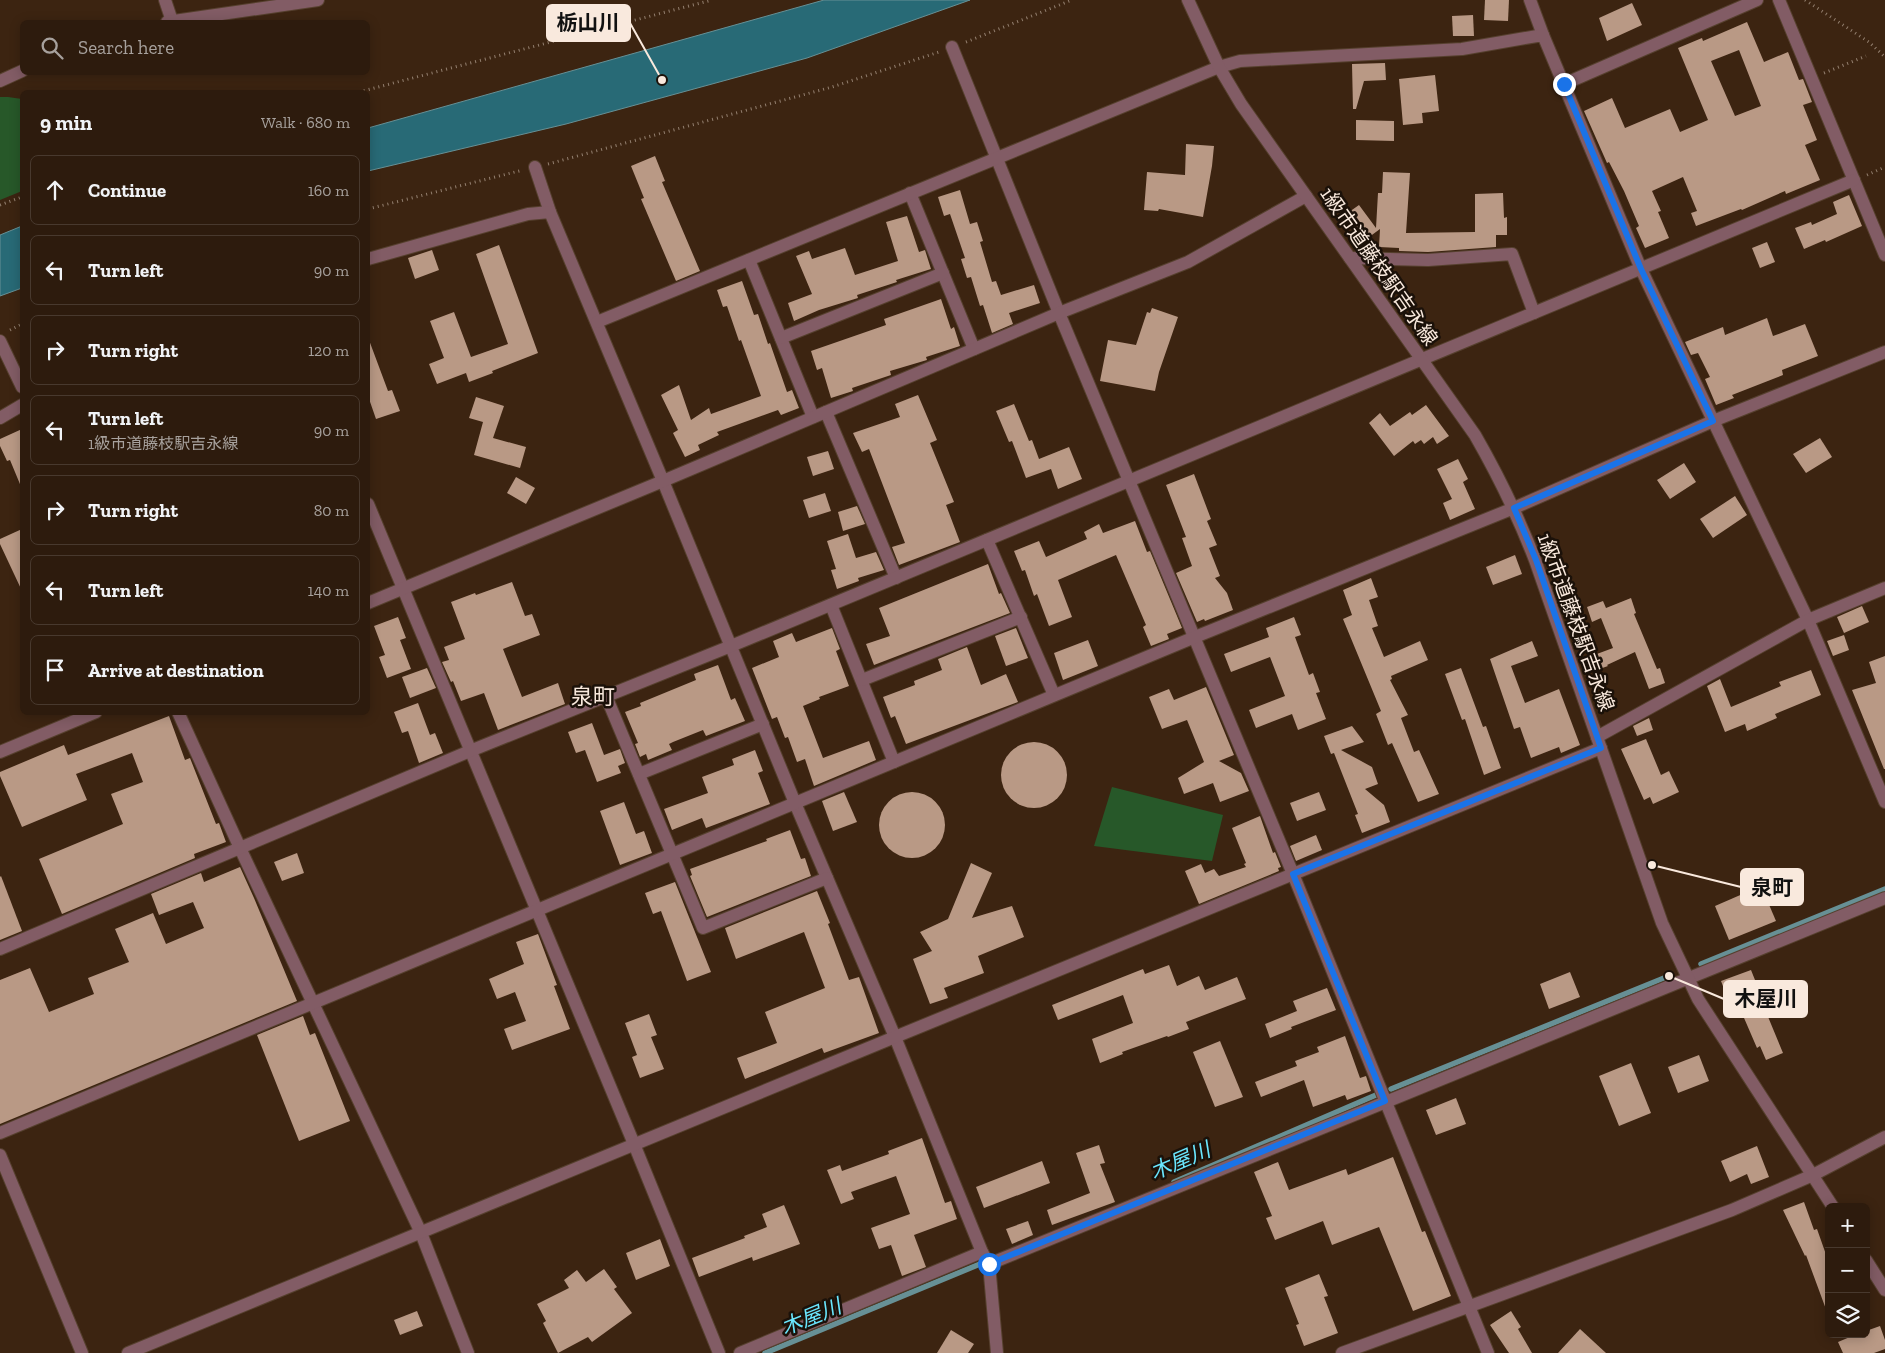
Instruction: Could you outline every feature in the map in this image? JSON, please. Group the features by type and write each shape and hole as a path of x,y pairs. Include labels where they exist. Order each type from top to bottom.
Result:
{"street":[{"path":"165,0 169,20"},
{"path":"183,20 318,0"},
{"name":"1級市道藤枝駅吉永線","path":"1188,0 1219,67 1241,104 1475,435 1496,472 1536,560 1662,923 1698,999 1830,1203"},
{"path":"1530,0 1641,269 1808,620 1885,802"},
{"path":"1564,84 1757,0"},
{"path":"1779,0 1885,255"},
{"path":"597,322 1219,67 1240,61 1462,48 1544,35"},
{"path":"952,47 1059,313 1293,874 1488,1353"},
{"path":"0,81 20,72"},
{"path":"535,167 550,212 664,481 795,803 895,1037 982,1252 989,1264 997,1353"},
{"path":"0,949 470,751 831,605 1854,180"},
{"path":"910,193 974,349"},
{"path":"370,602 664,481 1059,313 1188,262 1306,196"},
{"path":"370,258 528,214 550,212"},
{"path":"1350,258 1428,260 1512,254 1534,314"},
{"path":"749,260 814,417"},
{"path":"781,338 943,273"},
{"path":"0,341 20,382"},
{"path":"0,1133 1054,695 1514,508 1713,421 1885,352"},
{"path":"0,418 20,407"},
{"path":"826,412 896,578"},
{"path":"370,509 719,1353"},
{"path":"988,540 1054,695"},
{"path":"128,1353 1293,874 1599,742 1808,620 1885,588"},
{"path":"831,605 894,762"},
{"path":"862,680 1021,617"},
{"path":"606,696 703,928 827,878"},
{"path":"0,752 89,715"},
{"path":"179,715 421,1233 468,1353"},
{"path":"639,774 763,724"},
{"path":"989,1264 1385,1101 1689,980 1885,898"},
{"path":"1342,1353 1732,1210 1813,1176 1885,1137"},
{"path":"0,1155 82,1353"},
{"path":"740,1353 982,1252"},
{"path":"1870,1266 1885,1290"}],"path":[{"path":"367,90 712,0"},
{"path":"370,209 832,87 952,47 1072,0"},
{"path":"1804,0 1869,42 1885,57"},
{"path":"1812,78 1866,56"},
{"path":"1854,180 1885,167"},
{"path":"0,205 20,198"}],"green space":[{"path":"0,97 8,97 20,99 20,192 0,200"},
{"path":"1112,787 1223,815 1212,861 1094,846"}],"water":[{"path":"824,0 970,0 807,58 566,124 370,171 370,127"},
{"path":"20,227 20,289 0,296 0,235"}],"building":[{"path":"1485,0 1509,0 1508,21 1484,20"},
{"path":"1632,3 1642,25 1607,41 1599,18"},
{"path":"1473,15 1474,36 1453,36 1452,16"},
{"path":"1747,22 1764,62 1788,52 1799,80 1803,79 1812,102 1803,105 1817,140 1805,145 1820,180 1786,194 1785,191 1742,210 1696,226 1691,213 1697,211 1683,177 1652,191 1661,211 1658,212 1669,238 1645,248 1636,228 1639,226 1624,191 1609,162 1607,163 1584,111 1612,98 1625,128 1670,109 1680,132 1708,120 1678,48 1702,38 1703,41","holes":["1739,50 1761,106 1735,116 1711,61"]},
{"path":"1385,63 1386,80 1364,81 1356,109 1353,109 1352,64"},
{"path":"1435,75 1439,111 1422,113 1423,123 1403,125 1399,79"},
{"path":"1356,120 1394,121 1394,141 1356,140"},
{"path":"1186,144 1214,146 1203,217 1159,209 1158,211 1144,210 1147,172 1185,175"},
{"path":"655,156 665,181 662,182 700,271 676,281 641,199 644,198 631,166"},
{"path":"1383,172 1410,173 1406,233 1475,232 1475,194 1503,193 1504,218 1507,217 1507,235 1496,235 1496,247 1428,252 1399,251 1399,248 1379,247 1380,229 1361,243 1342,217 1359,205 1376,228 1378,193 1382,193"},
{"path":"960,190 970,224 977,222 983,241 980,242 992,282 996,281 1001,295 1034,285 1040,303 1009,313 1013,324 992,333 983,305 980,306 971,277 967,278 961,259 965,258 950,214 944,216 938,197"},
{"path":"1849,195 1862,226 1826,242 1825,240 1804,249 1795,228 1811,222 1812,225 1837,214 1833,202"},
{"path":"907,216 919,252 925,250 931,269 896,280 897,282 857,295 858,298 819,310 794,321 788,303 812,294 796,256 809,251 812,259 845,248 855,275 898,261 886,222"},
{"path":"1767,242 1775,262 1760,268 1752,248"},
{"path":"499,245 538,353 469,382 466,373 437,384 429,364 444,358 430,321 454,312 471,357 508,344 476,254"},
{"path":"432,250 439,270 415,279 408,258"},
{"path":"742,281 754,315 758,314 768,344 770,343 787,392 792,390 799,408 781,415 778,410 717,432 719,435 698,445 700,450 685,457 673,433 678,430 661,395 679,385 691,420 709,408 711,414 761,396 727,306 723,307 717,290"},
{"path":"941,299 951,329 954,327 960,346 926,357 927,360 890,371 891,375 852,388 853,391 831,398 822,368 817,370 811,351 886,325 884,319"},
{"path":"1152,308 1178,317 1159,372 1155,391 1100,381 1108,340 1136,345 1147,312 1150,313"},
{"path":"1767,318 1773,336 1805,324 1818,356 1782,370 1783,375 1732,395 1734,398 1716,405 1705,379 1710,377 1698,353 1691,355 1685,342 1723,327 1725,335"},
{"path":"370,343 388,391 392,390 400,411 376,419 370,402"},
{"path":"918,395 937,440 930,443 954,502 946,505 960,542 899,565 892,547 905,543 869,449 862,452 853,433 900,417 895,404"},
{"path":"476,397 504,406 493,438 526,447 520,468 474,455 483,422 469,418"},
{"path":"1014,404 1029,441 1032,440 1039,459 1069,447 1082,479 1058,489 1051,469 1026,478 1012,441 1009,442 996,411"},
{"path":"1426,405 1449,436 1437,444 1433,437 1424,444 1421,440 1415,444 1413,441 1394,456 1369,423 1380,413 1390,426 1410,412 1412,415"},
{"path":"20,430 20,484 10,460 7,461 0,446 0,439"},
{"path":"1820,438 1832,457 1806,473 1793,454"},
{"path":"828,451 834,469 813,476 807,457"},
{"path":"1458,459 1468,479 1463,482 1475,509 1450,520 1443,503 1452,499 1437,469"},
{"path":"1684,463 1696,482 1670,499 1657,480"},
{"path":"1194,474 1211,519 1207,521 1217,545 1209,548 1220,576 1215,578 1227,593 1233,610 1205,621 1204,619 1197,622 1176,573 1192,566 1182,538 1186,537 1166,485"},
{"path":"516,477 535,488 526,504 507,493"},
{"path":"825,493 831,511 809,518 803,500"},
{"path":"1735,496 1747,515 1713,538 1700,519"},
{"path":"857,506 865,524 843,531 838,512"},
{"path":"1135,521 1147,552 1150,551 1182,628 1167,634 1169,639 1151,646 1143,627 1146,625 1116,555 1058,580 1072,617 1049,626 1037,594 1034,596 1025,570 1022,571 1014,551 1039,541 1046,557 1087,539 1084,532 1099,524 1103,533"},
{"path":"20,530 20,587 0,544 0,539"},
{"path":"848,534 856,558 876,552 884,570 858,578 859,581 837,589 831,570 836,569 827,541"},
{"path":"1515,555 1522,574 1493,585 1486,567"},
{"path":"988,564 999,594 1001,593 1010,613 874,665 866,644 890,636 879,608"},
{"path":"1371,578 1378,597 1369,600 1378,626 1372,628 1384,657 1420,641 1428,660 1391,676 1392,679 1390,680 1408,715 1401,718 1414,752 1419,750 1439,794 1418,802 1392,743 1388,745 1376,714 1381,711 1343,619 1352,615 1343,590"},
{"path":"512,582 525,616 532,614 540,635 503,649 522,697 558,683 565,704 498,730 484,693 461,701 453,681 451,682 442,662 449,660 444,647 465,639 451,602"},
{"path":"1631,598 1636,613 1634,614 1657,669 1660,668 1665,683 1649,689 1635,652 1608,666 1591,672 1586,658 1613,648 1601,618 1592,622 1587,607 1603,601 1606,608"},
{"path":"1862,606 1869,622 1844,633 1837,617"},
{"path":"398,617 406,638 400,640 411,669 387,678 379,657 385,655 374,626"},
{"path":"1294,617 1301,635 1295,637 1309,675 1313,673 1320,692 1316,693 1326,719 1298,730 1292,714 1256,728 1249,710 1285,696 1270,657 1231,672 1224,654 1269,637 1266,628"},
{"path":"832,628 840,649 836,651 849,686 819,697 820,699 803,706 823,758 869,741 876,760 814,786 805,759 797,762 788,737 785,738 777,717 772,719 752,668 779,657 773,641 792,633 796,642"},
{"path":"1016,628 1028,658 1006,666 995,636"},
{"path":"1844,635 1849,650 1833,656 1827,641"},
{"path":"1088,640 1098,666 1063,680 1054,653"},
{"path":"1532,641 1538,656 1511,666 1525,703 1559,689 1580,745 1561,753 1559,747 1531,758 1520,727 1514,729 1490,659"},
{"path":"967,647 981,685 1006,674 1018,702 906,744 895,716 891,718 883,697 915,685 914,681 942,670 938,659"},
{"path":"1885,656 1884,769 1852,690 1876,683 1869,662"},
{"path":"718,665 731,700 735,698 745,721 706,736 703,730 673,742 669,744 672,750 648,760 646,754 640,757 635,744 638,743 625,712 641,706 640,703 696,680 694,674"},
{"path":"427,668 436,688 410,698 402,677"},
{"path":"1461,668 1483,727 1486,726 1501,768 1484,775 1465,719 1462,720 1445,674"},
{"path":"1811,670 1821,695 1775,714 1777,718 1747,731 1745,724 1725,732 1707,686 1720,679 1731,707 1781,686 1779,682"},
{"path":"1206,687 1234,755 1219,761 1241,773 1249,791 1220,802 1213,783 1184,794 1178,778 1204,762 1187,720 1162,729 1149,697 1169,689 1174,700"},
{"path":"418,703 430,735 435,733 443,753 419,763 408,731 402,733 394,712"},
{"path":"169,716 185,760 190,758 216,824 219,823 226,842 194,854 195,858 62,914 39,859 123,824 111,794 143,782 132,753 76,774 87,800 22,827 0,772 64,745 68,755"},
{"path":"1649,718 1653,730 1637,736 1633,726"},
{"path":"592,723 604,755 620,749 625,763 618,766 621,773 597,782 585,750 576,753 568,732"},
{"path":"1352,726 1364,742 1341,750 1372,767 1378,784 1365,789 1384,805 1390,822 1362,833 1355,815 1358,814 1334,753 1331,754 1324,736"},
{"path":"1646,739 1661,775 1669,771 1679,792 1653,804 1650,797 1644,800 1621,749"},
{"path":"1028,742 1040,742 1052,747 1062,757 1067,769 1065,788 1052,803 1040,808 1028,808 1016,803 1006,793 1001,781 1001,769 1006,757 1016,747"},
{"path":"755,750 763,771 758,773 770,804 706,828 702,818 672,830 664,809 708,793 702,777 734,765 732,759"},
{"path":"844,792 857,822 833,831 822,801"},
{"path":"906,792 918,792 930,797 940,807 945,819 943,838 930,853 918,858 906,858 894,853 884,843 879,831 879,819 884,807 894,797"},
{"path":"1319,792 1326,810 1297,821 1290,803"},
{"path":"624,802 636,834 644,831 652,853 620,865 600,811"},
{"path":"1260,816 1273,853 1275,852 1281,867 1278,868 1279,871 1199,904 1185,871 1201,864 1205,873 1214,869 1219,876 1246,867 1232,828"},
{"path":"790,830 801,859 805,858 811,876 707,917 690,876 692,875 690,869 767,841 766,839"},
{"path":"1316,835 1322,850 1296,861 1290,846"},
{"path":"297,853 304,873 282,881 274,862"},
{"path":"971,863 992,873 972,918 1012,906 1024,937 978,956 984,973 944,988 948,998 930,1004 913,959 932,951 920,932 948,919"},
{"path":"240,867 297,1001 0,1124 0,980 30,968 49,1012 94,994 88,978 129,962 115,929 153,913 166,944 204,928 193,902 159,915 151,894 201,873 204,882"},
{"path":"0,877 22,931 0,940"},
{"path":"675,882 711,972 687,981 661,911 653,914 645,893"},
{"path":"1761,886 1776,921 1729,940 1715,906"},
{"path":"817,891 849,980 859,977 879,1033 824,1053 822,1048 745,1079 737,1058 777,1043 765,1012 825,988 804,932 736,959 725,928"},
{"path":"538,934 557,985 554,986 570,1029 512,1050 504,1029 526,1021 515,992 497,999 489,979 524,964 516,942"},
{"path":"1169,965 1177,986 1199,976 1205,990 1237,977 1246,999 1186,1022 1189,1029 1122,1052 1123,1054 1100,1063 1092,1039 1133,1023 1123,995 1058,1020 1052,1005 1143,969 1145,974"},
{"path":"1751,970 1761,995 1759,995 1783,1053 1766,1060 1760,1046 1757,1048 1738,1004 1731,1007 1721,981"},
{"path":"1570,972 1580,997 1549,1009 1540,984"},
{"path":"1327,988 1336,1010 1291,1027 1292,1029 1270,1038 1265,1024 1297,1011 1293,1001"},
{"path":"649,1014 657,1035 651,1037 664,1069 640,1078 632,1057 637,1055 625,1023"},
{"path":"303,1016 310,1035 315,1033 350,1121 299,1141 257,1035"},
{"path":"1345,1036 1360,1078 1366,1076 1371,1091 1347,1100 1345,1095 1313,1107 1304,1080 1261,1097 1255,1082 1297,1066 1295,1061 1319,1052 1317,1047"},
{"path":"1220,1041 1243,1097 1215,1107 1193,1052"},
{"path":"1699,1055 1709,1081 1678,1093 1668,1067"},
{"path":"1631,1063 1651,1113 1619,1126 1599,1076"},
{"path":"1456,1098 1466,1124 1436,1135 1426,1110"},
{"path":"922,1138 945,1203 951,1201 957,1219 914,1235 926,1267 902,1276 891,1245 879,1249 871,1228 910,1214 896,1176 851,1192 854,1199 841,1204 827,1170 840,1165 842,1171 889,1154 888,1151"},
{"path":"1099,1145 1105,1163 1100,1164 1115,1202 1052,1225 1047,1210 1090,1193 1076,1153"},
{"path":"1757,1146 1769,1177 1751,1184 1747,1174 1730,1182 1721,1161"},
{"path":"1393,1157 1422,1232 1425,1231 1451,1296 1413,1311 1379,1227 1332,1245 1323,1221 1275,1240 1266,1218 1272,1216 1254,1172 1278,1162 1289,1190 1346,1169 1348,1175"},
{"path":"1042,1161 1050,1183 984,1208 976,1187"},
{"path":"1804,1202 1814,1230 1817,1229 1825,1252 1825,1307 1806,1255 1783,1210"},
{"path":"784,1205 800,1244 753,1261 752,1257 699,1277 692,1258 745,1238 744,1236 767,1227 762,1214"},
{"path":"1028,1221 1033,1235 1012,1244 1006,1229"},
{"path":"660,1239 670,1266 636,1280 626,1253"},
{"path":"604,1269 617,1287 614,1289 632,1313 592,1342 588,1337 558,1353 543,1323 546,1321 537,1304 569,1288 564,1280 577,1270 586,1282"},
{"path":"1319,1274 1328,1296 1324,1297 1338,1333 1304,1346 1296,1325 1299,1324 1285,1288"},
{"path":"417,1311 423,1326 400,1335 394,1320"},
{"path":"1511,1311 1521,1327 1518,1329 1532,1353 1509,1353 1490,1325"},
{"path":"1880,1326 1885,1340 1885,1349 1874,1353 1843,1353 1838,1342 1848,1338 1870,1338 1870,1330"},
{"path":"1580,1329 1606,1353 1558,1353"},
{"path":"951,1330 974,1344 968,1353 937,1353"}],"waterway":[{"name":"木屋川","path":"1701,964 1885,889"},
{"name":"木屋川","path":"1391,1089 1669,976"},
{"name":"木屋川","path":"1174,1182 1376,1095"},
{"name":"木屋川","path":"765,1353 980,1264"}],"place":[{"name":"栃山川","path":"662,80"},
{"name":"泉町","path":"1652,865"},
{"name":"木屋川","path":"1669,976"}],"district":[{"name":"泉町","path":"593,696"}],"route":[{"path":"989,1264 1385,1101 1293,874 1601,748 1536,560 1514,508 1713,421 1641,269 1564,84"}]}
